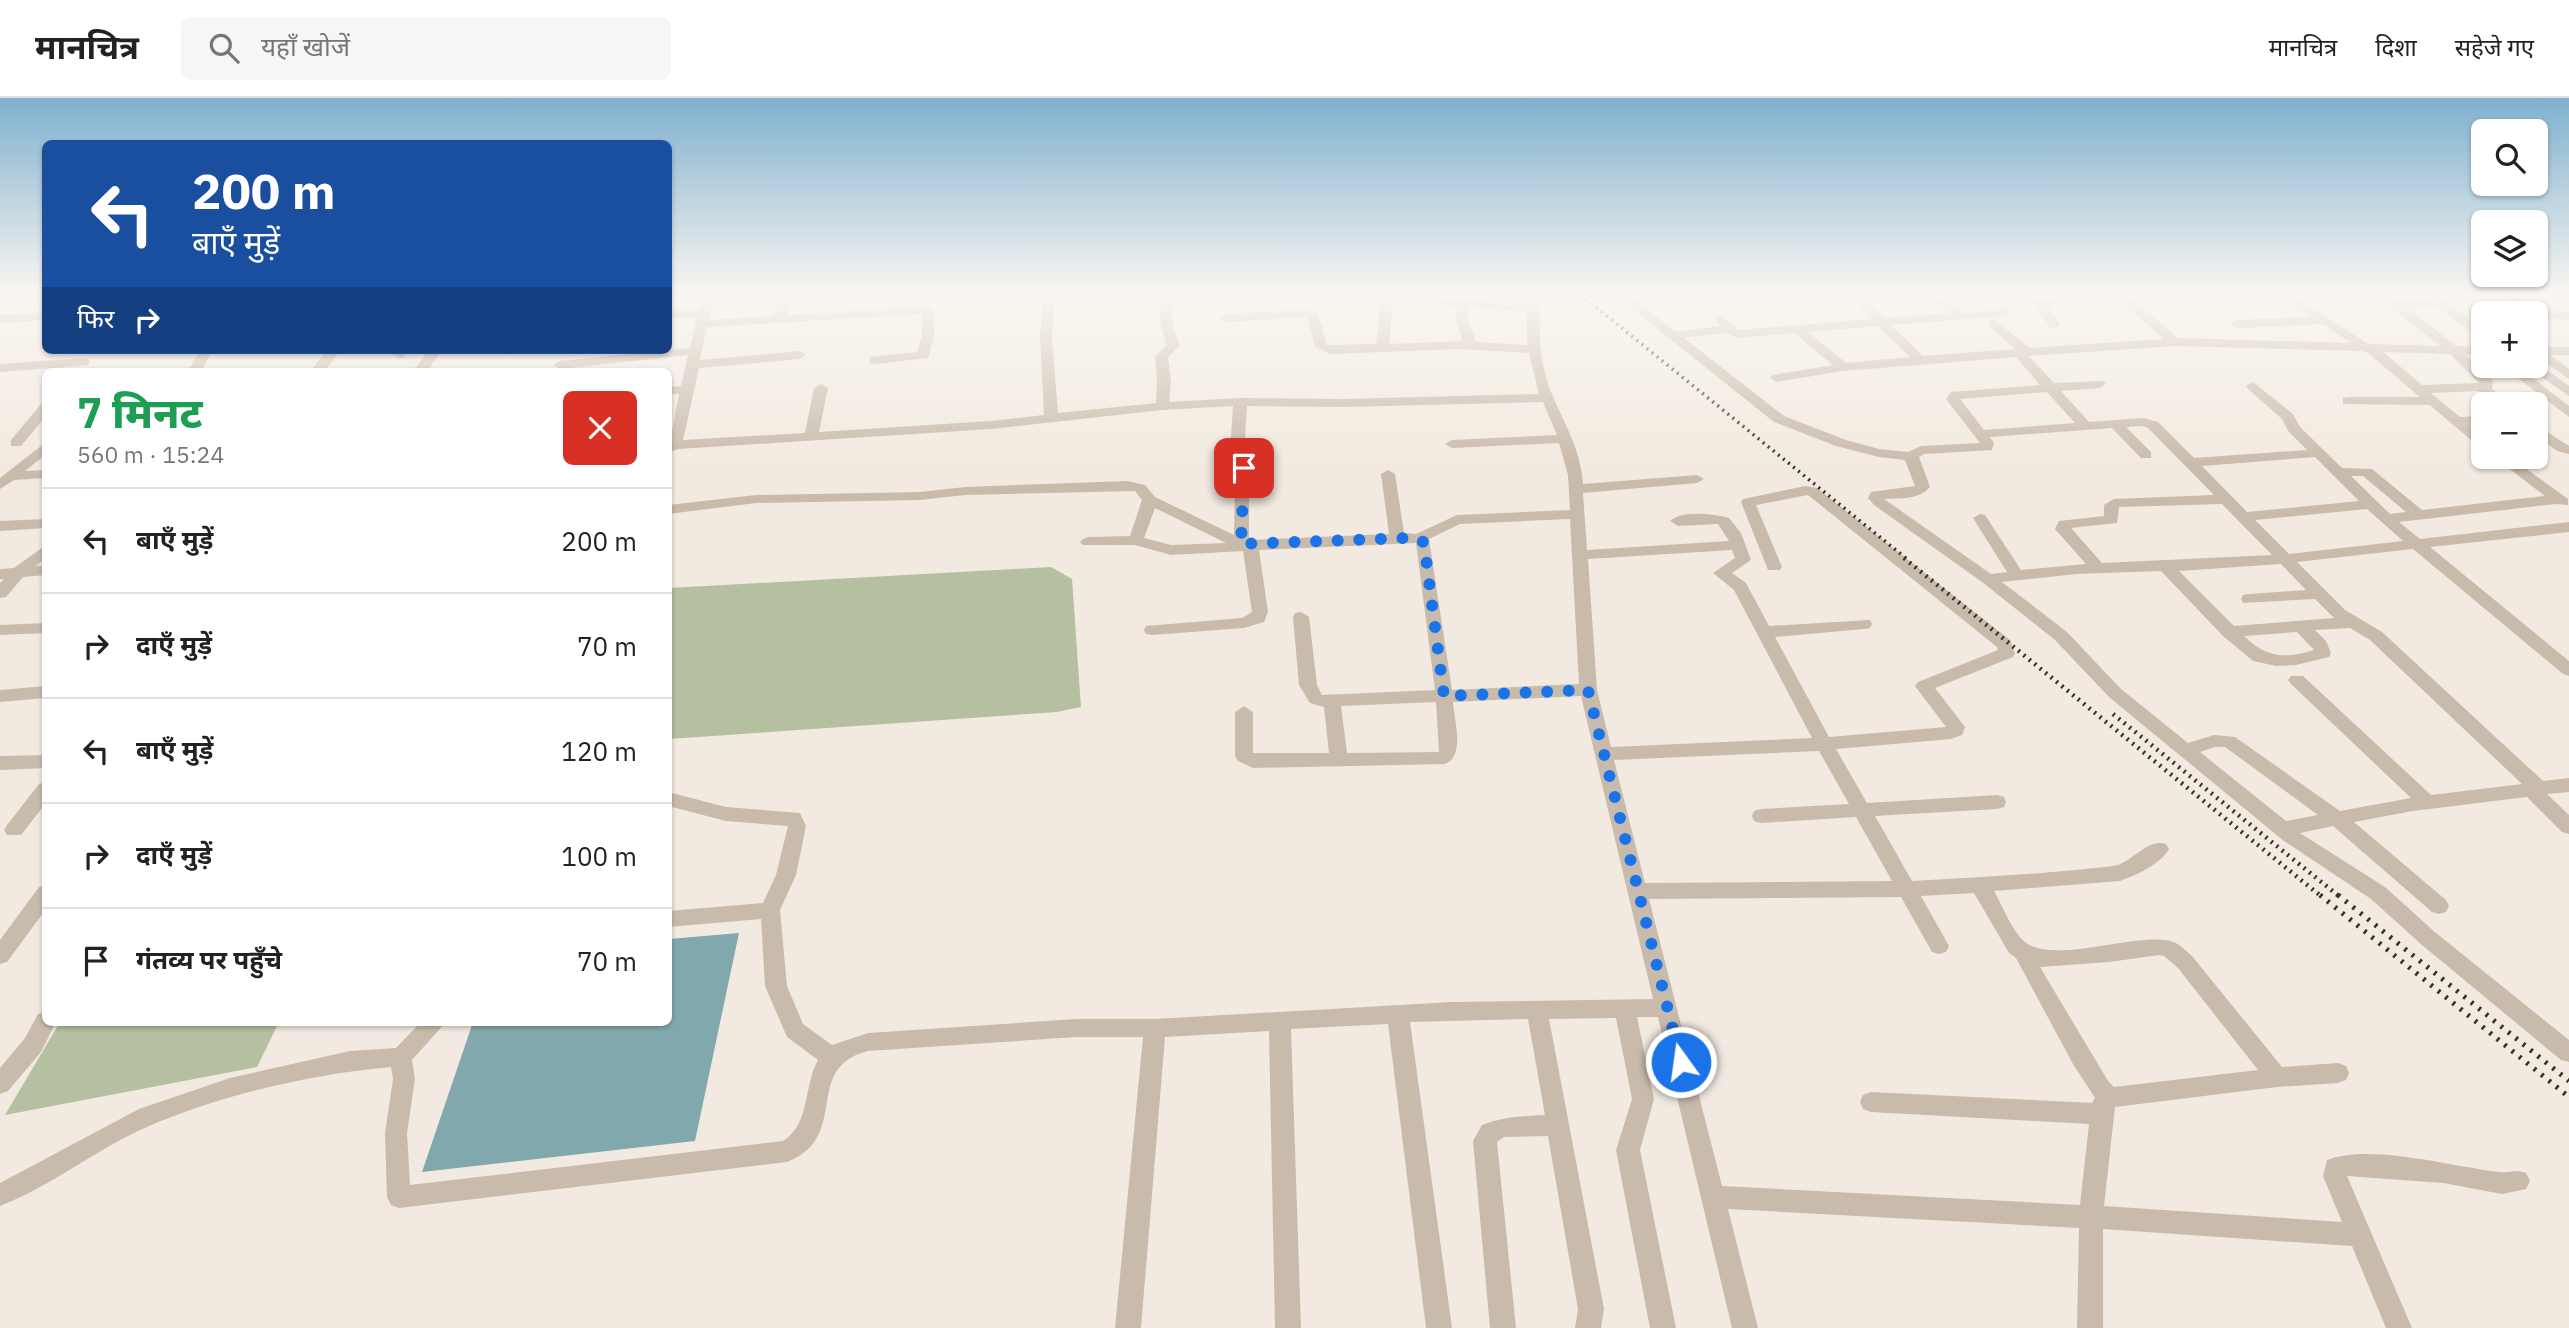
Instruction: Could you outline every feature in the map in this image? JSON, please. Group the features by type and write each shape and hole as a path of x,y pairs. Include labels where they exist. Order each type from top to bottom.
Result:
{"street":[{"path":"695,352 686,390 675,416 672,446 991,425 1162,406 1240,401 1332,403 1546,398"},
{"path":"875,360 923,355 924,352"},
{"path":"1047,352 1051,418"},
{"path":"1162,406 1164,382 1161,356 1166,352"},
{"path":"1535,352 1546,398 1566,439 1576,489 1588,690 1715,1197 1745,1328"},
{"path":"1694,352 1763,409 1788,424 1853,447 1912,456 1921,450 1984,448 1987,443 1953,397 2099,384"},
{"path":"1828,352 1843,367"},
{"path":"1912,352 1920,360"},
{"path":"1777,379 1843,367 2030,352"},
{"path":"2374,352 2471,433"},
{"path":"2456,352 2488,384 2486,389"},
{"path":"2022,353 2085,426"},
{"path":"320,368 331,354"},
{"path":"422,368 433,354"},
{"path":"560,365 694,357 800,355"},
{"path":"2548,359 2569,374"},
{"path":"0,368 80,367"},
{"path":"2548,376 2569,392"},
{"path":"2524,378 2569,413"},
{"path":"2253,386 2288,417 2294,429 2386,519 2569,670"},
{"path":"2418,388 2475,386 2489,392"},
{"path":"811,436 821,388"},
{"path":"672,391 686,390"},
{"path":"1152,630 1244,623 1258,618 1260,612 1246,544 1244,468 1245,456 1250,449 1238,438 1240,401"},
{"path":"2348,401 2433,401"},
{"path":"16,443 42,413"},
{"path":"2457,421 2471,420"},
{"path":"1980,434 2143,422 2153,425 2318,594 2339,614 2376,636 2534,788 2569,827"},
{"path":"2115,424 2146,455"},
{"path":"2548,438 2569,450"},
{"path":"1451,444 1566,439"},
{"path":"0,445 42,444"},
{"path":"5,480 42,448"},
{"path":"2191,463 2318,453"},
{"path":"1912,456 1923,483 1921,490 1881,494 1875,498 1988,579 2060,636 2106,686 2281,829 2368,885 2429,939 2569,1053"},
{"path":"2518,469 2564,502"},
{"path":"2337,472 2367,472 2419,515"},
{"path":"1388,474 1397,538"},
{"path":"5,480 42,475"},
{"path":"1576,489 1697,479"},
{"path":"672,510 756,499 920,496 1049,487 1133,486 1140,488 1150,500 1246,544"},
{"path":"1602,754 1824,744 1956,731 1956,727 1924,686 2005,656 2008,649 1812,491 1748,502 1774,567"},
{"path":"2098,568 2063,529 2064,524 2112,520 2111,505 2115,503 2226,499"},
{"path":"1136,540 1150,500"},
{"path":"2386,519 2564,502"},
{"path":"2243,517 2371,504"},
{"path":"1088,542 1136,540 1163,550 1246,544 1420,539 1428,532 1443,529 1457,520 1577,514"},
{"path":"1980,517 2017,576"},
{"path":"1678,521 1716,519 1728,522 1743,560 1721,573 1740,587 1824,744 1938,946"},
{"path":"0,526 42,523"},
{"path":"1988,579 2098,568 2166,567 2284,559 2569,527"},
{"path":"1244,712 1244,756 1247,760 1444,758 1448,753 1444,696 1424,543 1420,539"},
{"path":"1578,555 1738,545"},
{"path":"0,593 18,573 42,553"},
{"path":"2166,567 2250,653 2266,660 2323,653 2320,645 2302,627"},
{"path":"0,574 42,570"},
{"path":"2249,599 2318,594"},
{"path":"1301,617 1310,693 1315,699 1332,701 1588,690"},
{"path":"2229,632 2353,622"},
{"path":"1765,632 1864,624"},
{"path":"0,630 42,628"},
{"path":"2297,680 2427,802"},
{"path":"0,696 42,692"},
{"path":"1332,701 1339,760"},
{"path":"2186,750 2214,741 2229,741 2336,818 2439,906"},
{"path":"0,763 42,761"},
{"path":"2281,829 2427,802 2569,785"},
{"path":"14,830 42,794"},
{"path":"672,800 726,814 793,818 797,826 786,875 770,910 776,986 795,1030 832,1058"},
{"path":"1761,816 1997,802"},
{"path":"1638,891 1908,889 1980,885 2120,873 2159,849"},
{"path":"1980,885 2016,947 2025,955 2044,960 2159,947 2170,949 2185,962 2277,1077"},
{"path":"672,919 770,910"},
{"path":"0,956 38,914"},
{"path":"2025,955 2031,975 2056,1011 2105,1106 2091,1217 2090,1328"},
{"path":"401,1057 404,1079 396,1133 399,1197 787,1151 801,1145 814,1123 822,1077 832,1058 847,1047 868,1042 1076,1028 1155,1028 1452,1011 1667,1008"},
{"path":"1625,1009 1643,1098 1628,1150 1663,1328"},
{"path":"1537,1011 1591,1309 1588,1328"},
{"path":"1398,1015 1439,1328"},
{"path":"1280,1022 1287,1328"},
{"path":"0,1084 33,1045 43,1026"},
{"path":"0,1195 139,1119 230,1088 350,1061 401,1057 431,1026"},
{"path":"1128,1328 1155,1028"},
{"path":"1871,1102 2105,1106 2277,1077 2338,1073"},
{"path":"1503,1328 1485,1141 1490,1132 1504,1127 1556,1125"},
{"path":"2399,1328 2358,1235 2335,1176 2335,1168 2340,1165 2443,1172 2502,1183 2518,1181"},
{"path":"1715,1197 2091,1217 2358,1235"}],"green space":[{"path":"1051,567 1072,579 1081,707 1057,712 672,739 672,588"},
{"path":"58,1026 277,1026 257,1067 5,1115"}],"water":[{"path":"739,933 695,1141 422,1172 472,1026 672,1026 672,939"}],"railway":[{"path":"1652,352 1907,559"},
{"path":"1904,558 2322,897"},
{"path":"2113,714 2340,897"},
{"path":"2320,895 2569,1097"},
{"path":"2338,895 2569,1081"}],"route":[{"path":"1244,468 1241,544 1406,538 1420,539 1424,543 1444,696 1588,690 1681,1062"}]}
